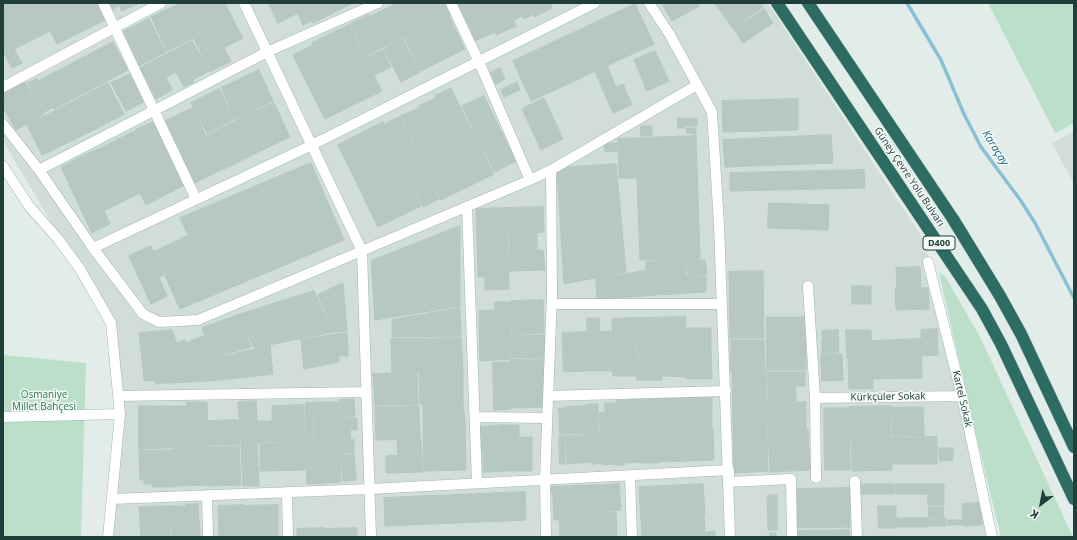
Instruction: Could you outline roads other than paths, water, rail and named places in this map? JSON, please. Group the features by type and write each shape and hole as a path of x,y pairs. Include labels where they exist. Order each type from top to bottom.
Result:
{"highway":[{"name":"Güney Çevre Yolu Bulvarı","path":"777,3 982,309 1001,344 1074,499"},
{"name":"Güney Çevre Yolu Bulvarı","path":"808,3 953,219 1000,296 1021,334 1074,446"}],"street":[{"path":"102,3 196,199"},
{"path":"3,87 161,3"},
{"path":"244,3 362,251 372,537"},
{"path":"39,170 267,52 378,3"},
{"path":"451,3 479,62 530,180"},
{"path":"93,248 312,145 595,3"},
{"path":"649,3 712,112 726,391 730,537"},
{"path":"3,124 39,170 93,248 143,314 159,322 198,320 530,180 551,170 697,85"},
{"path":"3,166 29,206 58,239 80,269 111,323 120,414 112,499 112,537"},
{"path":"546,537 545,479 552,304 551,170"},
{"path":"467,207 477,483"},
{"name":"Kartel Sokak","path":"928,262 962,396 992,537"},
{"path":"808,286 815,398 816,478"},
{"path":"552,304 722,304"},
{"path":"548,396 726,391"},
{"path":"118,396 367,392"},
{"name":"Kürkçüler Sokak","path":"815,398 962,396"},
{"path":"3,417 120,414"},
{"path":"475,417 547,418"},
{"path":"112,499 370,489 729,470 729,482"},
{"path":"630,476 632,537"},
{"path":"729,482 791,479 792,537"},
{"path":"855,481 857,537"},
{"path":"287,492 288,537"},
{"path":"207,495 208,537"},
{"path":"108,537 111,519"}],"waterway":[{"name":"Karaçay","path":"907,3 941,60 964,114 981,147 1021,201 1035,223 1074,298"}],"park label":[{"name":"Osmaniye Millet Bahçesi","path":"44,400"}]}
